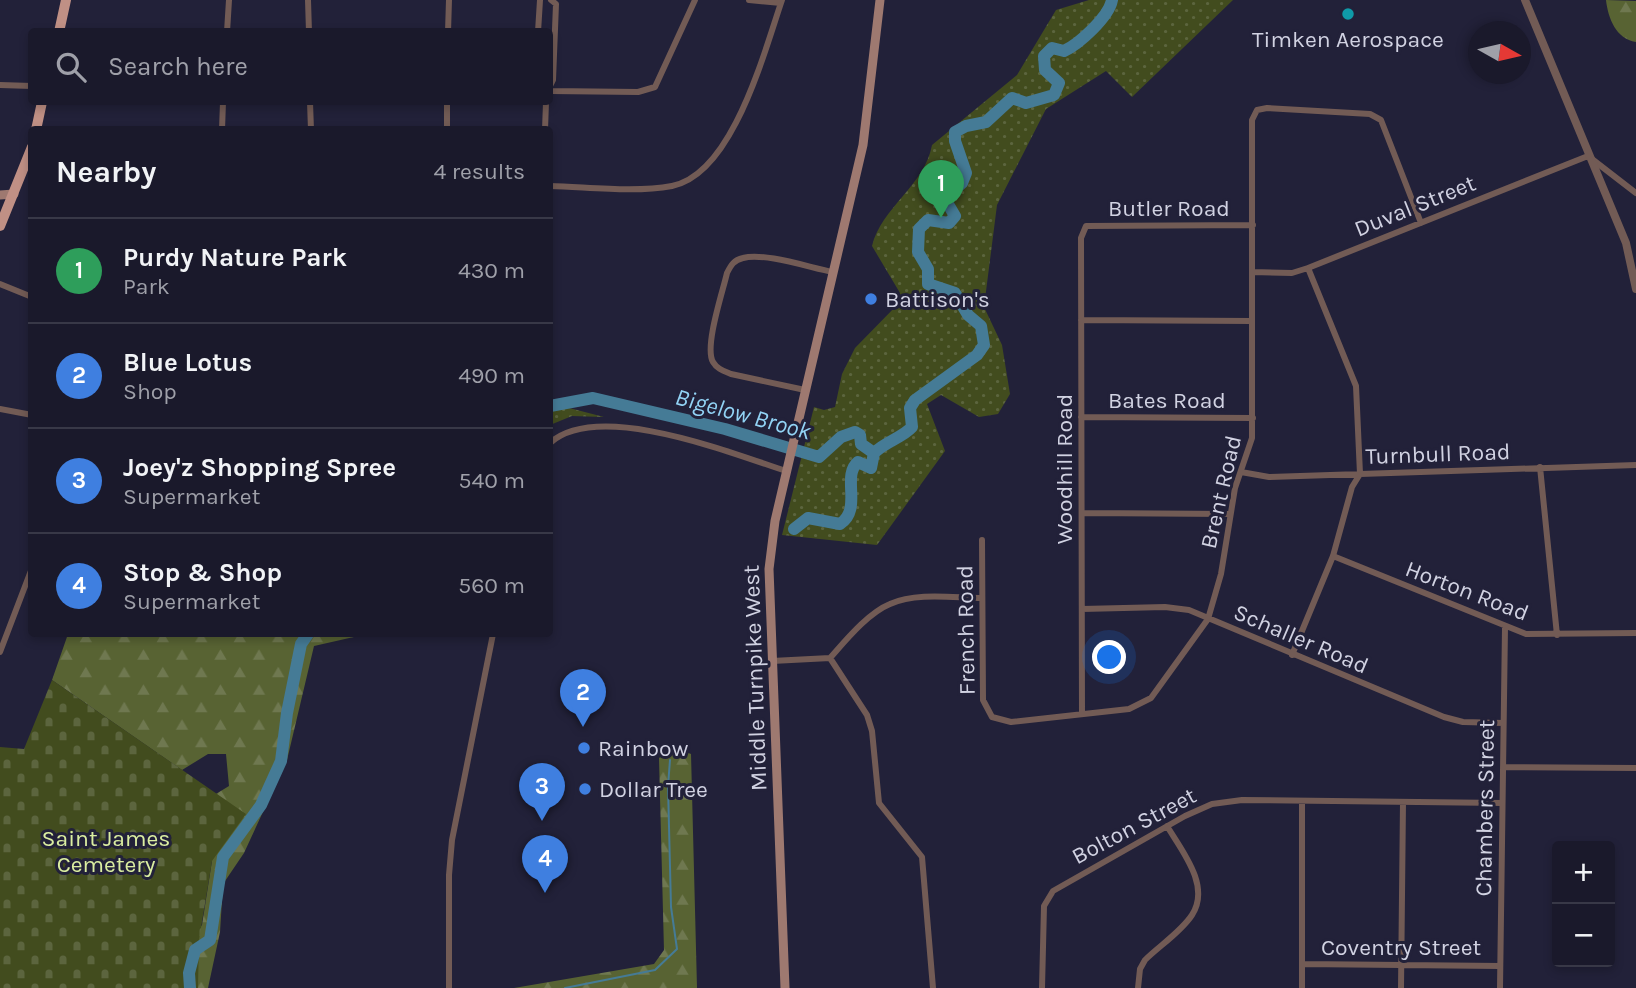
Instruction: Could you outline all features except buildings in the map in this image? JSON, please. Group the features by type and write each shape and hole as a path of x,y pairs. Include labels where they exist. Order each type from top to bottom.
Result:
{"main road":[{"path":"60,28 66,0"},
{"name":"Middle Turnpike West","path":"785,988 769,569 775,521 786,471 863,145 880,0"},
{"path":"37,126 41,105"},
{"path":"0,226 28,157"},
{"path":"0,195 14,194"}],"street":[{"path":"227,28 229,0"},
{"path":"308,0 309,28"},
{"path":"448,28 449,0"},
{"path":"537,28 540,0"},
{"path":"551,0 556,4 553,80"},
{"path":"553,91 638,92 655,87 695,0"},
{"path":"553,186 675,186 699,174 719,154 735,128 781,1 749,0"},
{"path":"1525,0 1626,243 1636,289"},
{"path":"0,85 28,86"},
{"path":"222,126 223,105"},
{"path":"310,105 311,126"},
{"path":"447,105 447,126"},
{"path":"545,126 546,105"},
{"name":"Brent Road","path":"992,717 1011,722 1129,709 1151,698 1208,619 1221,574 1229,514 1252,439 1252,120 1256,110 1370,114 1381,120 1421,223"},
{"path":"1588,156 1636,193"},
{"name":"Duval Street","path":"1252,272 1292,273 1308,268 1588,156"},
{"name":"Butler Road","path":"1086,226 1252,225"},
{"name":"Woodhill Road","path":"1082,713 1081,238 1086,226"},
{"path":"806,390 731,374 720,370 711,360 710,347 724,285 733,263 742,258 755,257 834,272"},
{"path":"1292,655 1333,556 1352,487 1360,474 1356,386 1308,268"},
{"path":"0,284 28,295"},
{"path":"1081,320 1252,321"},
{"path":"0,410 28,414"},
{"name":"Bates Road","path":"1081,417 1253,418"},
{"path":"553,440 575,428 595,426 636,430 728,450 786,471"},
{"name":"Turnbull Road","path":"1241,472 1269,477 1636,465"},
{"path":"1540,467 1557,635"},
{"path":"1083,513 1229,514"},
{"name":"French Road","path":"982,540 983,700 992,717"},
{"name":"Horton Road","path":"1333,556 1526,634 1636,633"},
{"path":"0,652 28,579"},
{"path":"772,661 830,658 873,615 889,604 922,598 982,598"},
{"name":"Schaller Road","path":"1082,609 1165,607 1189,610 1444,717 1463,722 1503,723"},
{"name":"Chambers Street","path":"1500,988 1505,627"},
{"path":"0,628 9,630"},
{"path":"449,988 449,876 452,840 492,637"},
{"path":"830,658 867,715 872,731 879,803 922,857 933,988"},
{"path":"1503,766 1636,768"},
{"name":"Bolton Street","path":"1042,988 1044,906 1053,891 1199,809 1226,801 1502,803"},
{"path":"1302,802 1302,988"},
{"path":"1401,988 1403,802"},
{"path":"1138,988 1140,969 1145,960 1192,916 1197,904 1197,882 1167,826"},
{"name":"Coventry Street","path":"1302,964 1500,966"}],"green space":[{"path":"1089,0 1233,0 1132,97 1106,71 1046,109 997,205 984,307 1002,345 1010,394 998,414 979,417 941,395 927,404 945,451 877,545 782,535 814,407 824,410 835,407 842,374 855,348 899,303 900,293 872,246 877,232 921,172 932,145 1017,75 1056,10"},
{"path":"1606,0 1636,1 1636,42 1623,37 1614,27"},
{"path":"553,404 604,417 572,416 553,424"},
{"path":"67,637 354,637 314,646 287,760 244,853 223,884 220,932 208,988 151,988 202,925 212,861 188,811 229,786 226,754 208,754 182,770 52,680"},
{"name":"Saint James Cemetery","path":"52,680 246,814 212,861 199,940 198,988 0,988 0,747 24,749"},
{"path":"673,747 691,754 697,988 514,988 654,964 664,950 659,758"}],"waterway":[{"name":"Bigelow Brook","path":"874,453 912,427 910,408 915,400 977,355 984,345 981,326 968,315 955,293 928,284 928,269 918,252 919,229 928,220 949,223 955,216 945,199 962,183 966,173 955,141 955,132 966,126 986,122 1012,98 1026,103 1054,95 1059,83 1045,70 1044,56 1052,48 1064,51 1085,36 1099,22 1112,0"},
{"name":"Bigelow Brook","path":"553,405 593,398 725,429 819,457 841,437 855,432 860,435 861,444 874,453"},
{"path":"794,529 808,518 840,524 847,518 853,468 858,462 871,468 874,453"},
{"name":"Bigelow Brook","path":"190,988 189,973 195,950 210,940 223,857 261,805 281,761 287,713 301,644 306,637"},
{"path":"565,988 655,970 677,949 671,907 668,786 670,760"}],"place":[{"name":"Timken Aerospace","path":"1348,14"},
{"name":"Purdy Nature Park","path":"941,218"},
{"name":"Battison's","path":"871,299"},
{"name":"Blue Lotus","path":"583,727"},
{"name":"Rainbow","path":"584,748"},
{"name":"Dollar Tree","path":"585,789"},
{"name":"Joey'z Shopping Spree","path":"542,821"},
{"name":"Stop & Shop","path":"545,893"}]}
